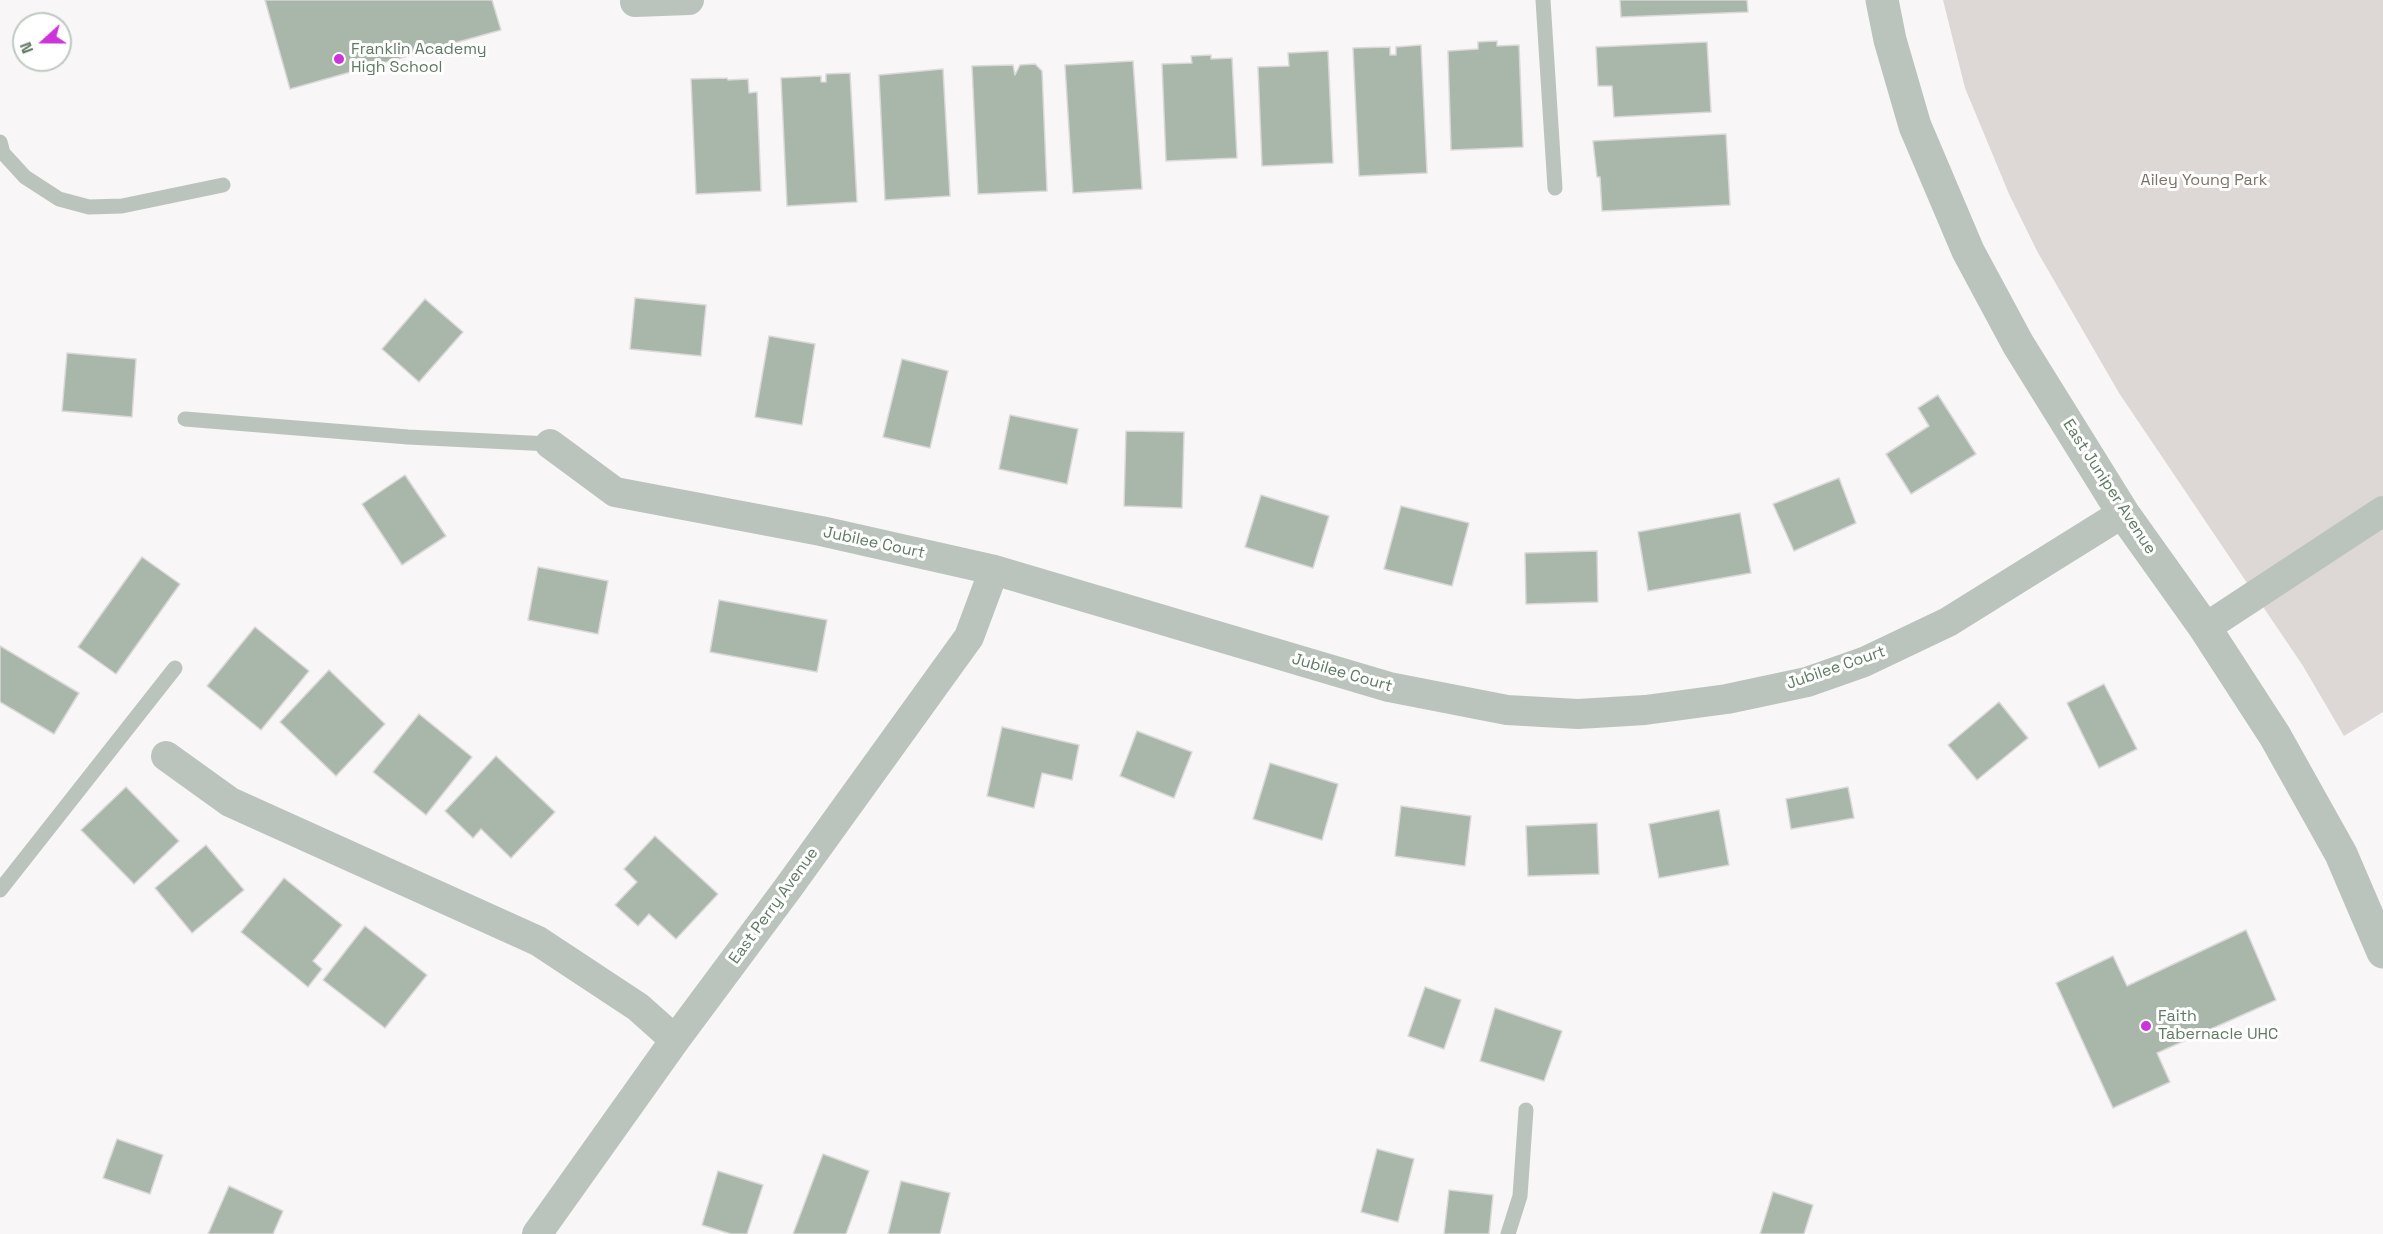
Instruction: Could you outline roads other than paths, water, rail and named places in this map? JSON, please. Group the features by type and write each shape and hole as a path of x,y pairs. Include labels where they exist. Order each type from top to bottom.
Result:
{"street":[{"path":"635,2 689,0"},
{"name":"East Juniper Avenue","path":"1882,0 1890,40 1915,126 1968,251 2018,344 2122,513 2205,628 2275,735 2341,854 2383,952"},
{"name":"Jubilee Court","path":"550,444 615,492 821,531 994,570 1389,687 1507,710 1578,714 1645,710 1727,699 1807,682 1864,662 1948,622 2122,513"},
{"path":"2205,628 2383,511"},
{"name":"East Perry Avenue","path":"537,1234 675,1040 969,637 994,570"},
{"path":"166,756 230,802 538,942 638,1007 675,1040"}],"lane":[{"path":"1543,0 1555,188"},
{"path":"0,142 3,153 25,177 59,200 89,207 122,206 223,186"},
{"path":"185,419 408,437 550,444"},
{"path":"0,890 176,668"},
{"path":"1508,1234 1520,1196 1526,1110"}],"place":[{"name":"Franklin Academy High School","path":"339,59"},
{"name":"Faith Tabernacle UHC","path":"2146,1026"}],"park label":[{"name":"Ailey Young Park","path":"2204,181"}]}
